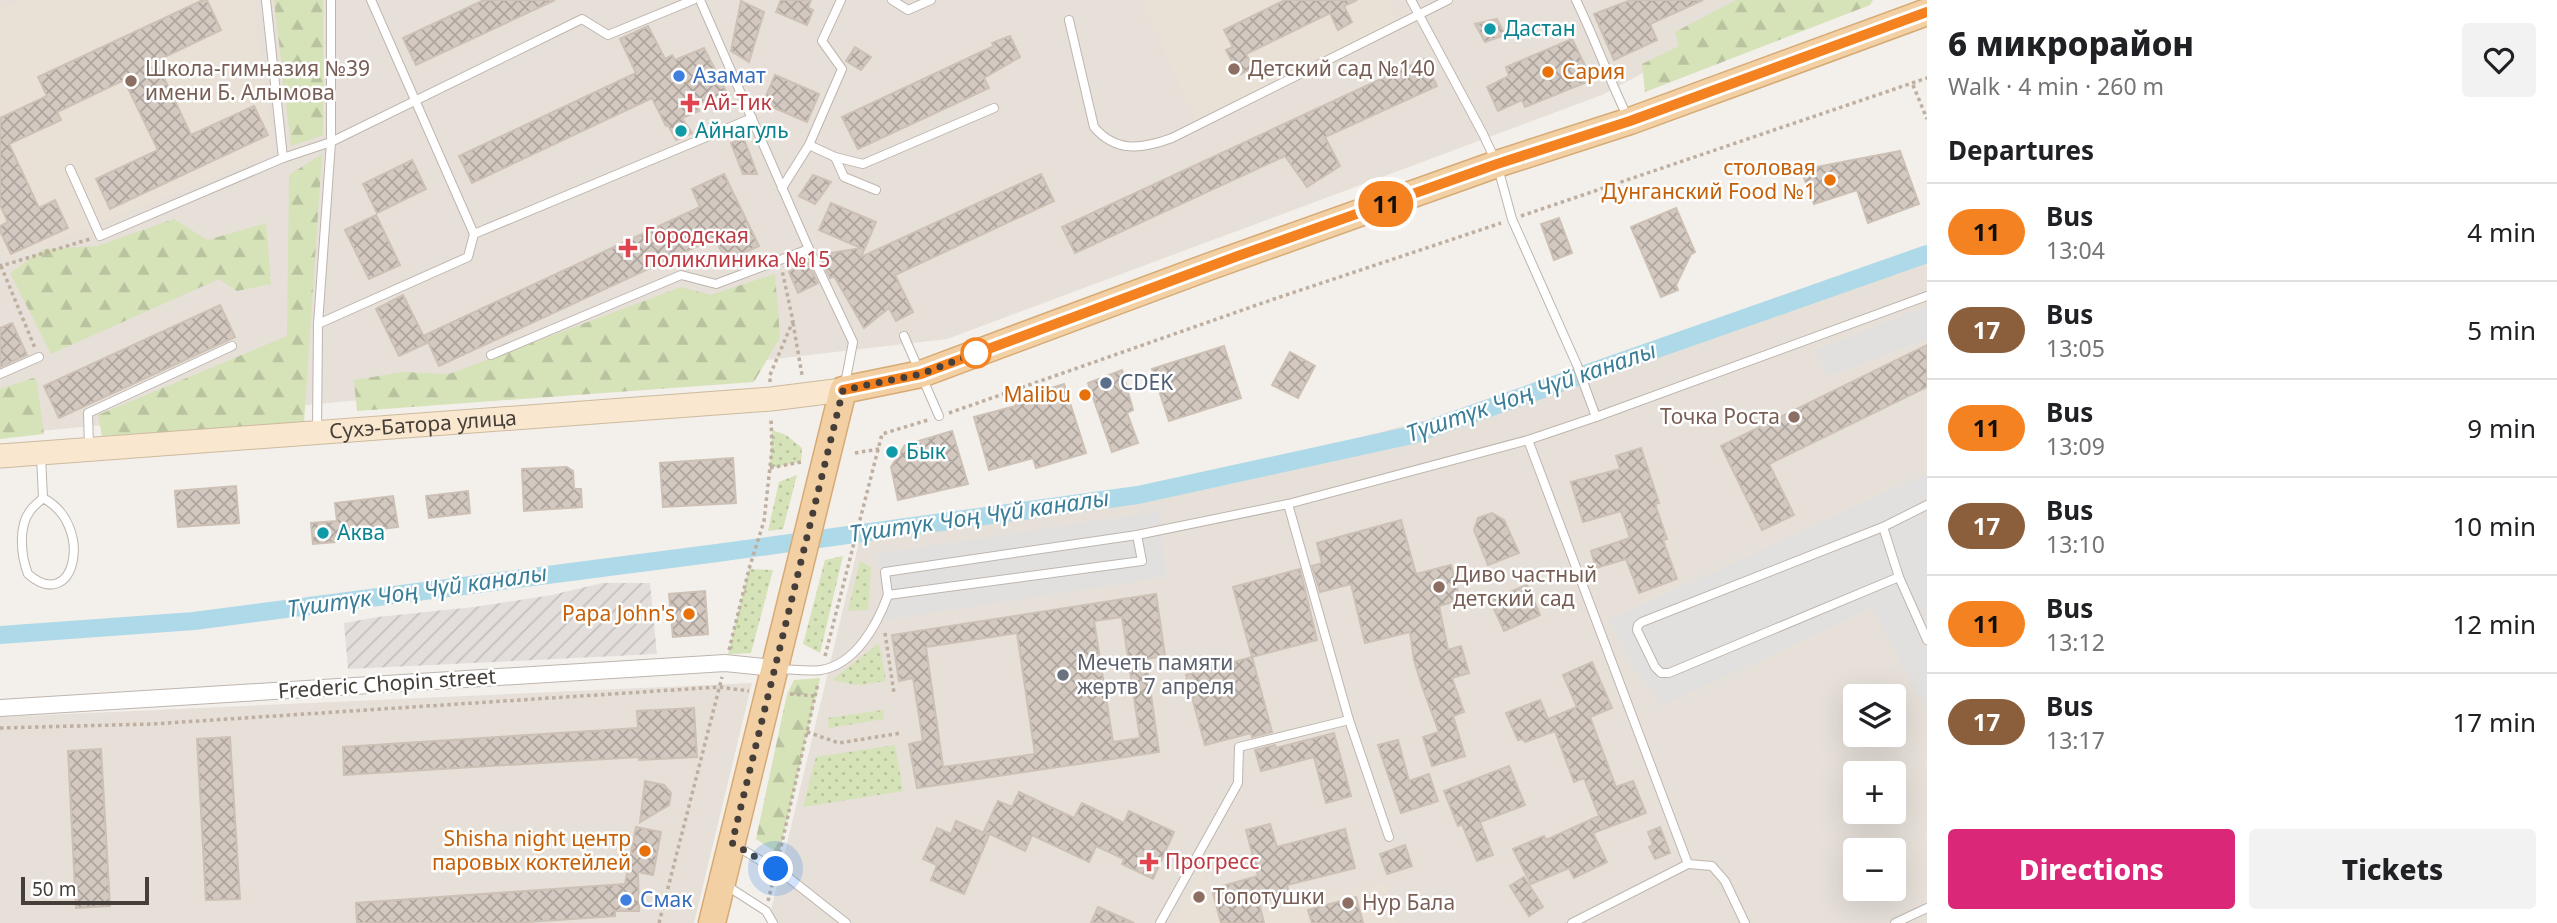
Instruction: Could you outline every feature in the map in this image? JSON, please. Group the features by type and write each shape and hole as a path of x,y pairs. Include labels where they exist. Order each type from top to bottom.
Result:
{"main road":[{"path":"712,923 843,390 921,374 1208,267 1497,164 1630,121 1921,9"},
{"name":"Сухэ-Батора улица","path":"0,456 771,399 843,390"}],"street":[{"name":"Frederic Chopin street","path":"0,708 725,663 774,668"}],"lane":[{"path":"266,0 283,158"},
{"path":"316,434 318,324 331,142 331,0"},
{"path":"318,324 468,257 474,234 371,0"},
{"path":"70,169 100,236 283,158 331,142 582,19 608,35 693,0"},
{"path":"700,0 809,249 853,342 843,390"},
{"path":"892,0 908,10 931,0"},
{"path":"1411,0 1497,164 1513,219 1577,365 1596,417"},
{"path":"1069,20 1094,127 1116,145 1136,148 1172,138 1448,0"},
{"path":"1576,0 1630,121"},
{"path":"782,188 808,145 842,69 822,41 842,1"},
{"path":"808,145 835,157 863,164 994,108"},
{"path":"474,234 752,118"},
{"path":"835,157 844,177 876,190"},
{"path":"491,355 681,275 716,284 809,249"},
{"path":"774,668 821,670 835,665 859,648 881,614 888,595 885,572 1137,536 1288,504 1528,440 1927,296"},
{"path":"904,336 939,416"},
{"path":"89,449 88,413 232,346"},
{"path":"0,374 39,357"},
{"path":"1528,440 1688,864"},
{"path":"41,453 43,498 66,517 73,541 73,567 64,580 55,583 35,580 28,574 25,562 23,528 30,510 43,498"},
{"path":"1288,504 1349,720 1389,837"},
{"path":"1899,577 1669,673 1661,673 1655,667 1637,630 1642,622 1883,527 1927,505"},
{"path":"1883,527 1899,577 1927,640"},
{"path":"888,595 1142,561 1137,536"},
{"path":"1160,923 1238,783 1239,747 1349,720"},
{"path":"732,843 776,869 846,923"},
{"path":"1572,923 1688,864 1712,866 1725,881 1745,923"},
{"path":"723,883 766,911 773,923"},
{"path":"1895,923 1927,908"}],"path":[{"path":"825,656 883,434 1274,299 1913,85 1927,78"},
{"path":"1913,85 1927,119"},
{"path":"39,357 1,265 100,236"},
{"path":"779,260 802,375"},
{"path":"659,923 749,569 764,521 772,449 770,375 793,321"},
{"path":"855,453 878,449"},
{"path":"770,468 801,462"},
{"path":"881,614 894,693"},
{"path":"766,911 820,678"},
{"path":"0,728 152,724 719,687 755,692"},
{"path":"781,694 816,696"},
{"path":"807,732 839,743 901,733"}],"shaded area":[{"path":"0,0 1779,0 1602,95 947,339 748,362 0,435"},
{"name":"Школа-гимназия №39 имени Б. Алымова","path":"28,0 253,0 272,153 6,260 0,246 0,8"},
{"name":"Детский сад №140","path":"1142,0 1387,0 1398,20 1195,119"},
{"path":"1927,262 1927,923 768,923 860,538 1150,492 1539,391"},
{"path":"1927,306 1927,339 1827,377 1815,350"},
{"path":"1927,473 1927,713 1872,608 1662,706 1635,671 1609,620"},
{"path":"1160,511 1166,577 886,620 876,554"},
{"path":"602,583 650,583 657,654 348,669 344,623 552,595"},
{"path":"752,683 694,923 0,923 0,717"},
{"name":"Топотушки","path":"1201,871 1221,923 1174,923"},
{"name":"Нур Бала","path":"1387,882 1396,923 1223,923"}],"green space":[{"path":"274,0 323,0 323,135 291,146"},
{"path":"1736,0 1873,0 1870,5 1645,92 1642,64 1679,46 1675,32"},
{"path":"322,154 304,423 102,436 98,415 287,336 289,175"},
{"path":"174,219 207,240 266,223 271,284 237,291 219,279 51,354 10,273 44,249 97,246"},
{"path":"775,274 780,337 754,382 357,411 354,380 403,372 449,374 681,287 710,295"},
{"path":"36,377 44,434 0,439 0,389"},
{"path":"772,430 786,435 802,448 801,462 770,468"},
{"path":"797,475 783,529 768,531 779,482"},
{"path":"843,556 820,653 803,644 825,560"},
{"path":"860,561 871,567 868,610 848,611"},
{"path":"749,569 773,570 751,653 728,654"},
{"path":"879,643 886,681 857,685 832,680"},
{"path":"820,678 779,854 756,839 787,694 794,680"},
{"path":"883,710 884,719 829,728 828,718"},
{"path":"895,745 903,791 803,807 816,757"}],"building":[{"path":"207,0 221,30 156,61 191,135 254,106 268,135 110,209 96,179 158,150 124,80 57,112 61,120 9,144 39,208 55,200 68,228 11,254 0,231 0,226 8,222 0,205 0,118 47,96 38,77"},
{"path":"484,0 555,0 416,65 403,38"},
{"path":"781,0 811,0 808,8 813,10 807,25 776,12"},
{"path":"1285,0 1357,0 1344,6 1352,22 1338,30 1330,13 1246,54 1253,68 1239,75 1226,50 1233,47 1224,30"},
{"path":"1631,0 1703,0 1650,24 1657,40 1614,60 1594,14"},
{"path":"741,1 764,12 749,62 731,51"},
{"name":"Дастан","path":"1497,19 1505,35 1485,42 1475,24"},
{"path":"648,26 665,59 672,55 675,60 704,48 727,93 696,104 699,111 682,118 692,133 676,140 652,98 472,183 459,156 636,73 620,39"},
{"path":"1010,36 1020,57 984,78 989,88 858,149 842,117"},
{"name":"Сария","path":"1572,39 1592,80 1525,107 1522,100 1498,111 1487,87 1509,76 1506,67"},
{"path":"855,47 871,57 861,70 846,61"},
{"path":"1424,59 1437,86 1325,137 1340,166 1307,187 1285,156 1075,253 1062,227"},
{"path":"775,75 819,94 807,122 763,103"},
{"path":"744,139 757,174 743,174 731,143"},
{"path":"1900,151 1919,204 1868,223 1857,190 1814,204 1801,170"},
{"path":"412,160 426,189 377,213 363,184"},
{"path":"724,174 759,246 726,261 715,238 439,366 425,335 700,207 692,189"},
{"path":"1041,174 1054,201 895,275 913,312 896,321 889,308 864,328 834,276 830,278 819,255 861,248 819,230 831,203 876,222 861,257"},
{"path":"813,175 831,182 815,204 799,196"},
{"path":"1676,208 1695,252 1691,254 1676,285 1678,290 1661,297 1631,227"},
{"path":"376,215 400,265 369,279 345,230"},
{"path":"1559,218 1572,253 1554,260 1541,224"},
{"path":"807,261 818,283 798,293 789,272"},
{"path":"403,295 427,343 399,356 376,309"},
{"path":"220,305 235,337 59,418 44,386"},
{"path":"12,323 27,355 0,367 0,328"},
{"path":"1927,345 1927,387 1769,464 1794,515 1762,530 1721,446"},
{"path":"1224,346 1241,398 1169,421 1152,369"},
{"path":"1290,352 1315,366 1298,398 1272,385"},
{"path":"1122,370 1133,410 1127,413 1138,443 1112,452 1088,383"},
{"path":"1064,384 1086,453 1036,468 1033,458 989,470 974,417 1016,406 1014,400"},
{"path":"952,431 968,484 898,500 891,467 905,445"},
{"path":"1641,448 1659,503 1655,504 1667,539 1663,540 1677,579 1639,593 1626,559 1596,568 1591,551 1630,538 1621,511 1583,522 1571,482 1620,469 1616,456"},
{"path":"733,458 736,503 663,507 660,463"},
{"path":"567,467 573,471 574,489 581,489 582,507 524,511 522,469"},
{"path":"236,486 239,523 178,527 175,491"},
{"path":"468,491 470,513 429,518 426,496"},
{"path":"393,496 398,527 335,535 335,542 313,544 311,523 337,521 335,503"},
{"path":"1492,513 1504,520 1519,553 1488,565 1474,530 1478,518"},
{"path":"1401,520 1416,574 1451,565 1460,600 1439,606 1448,650 1461,646 1469,673 1452,678 1464,712 1453,716 1465,756 1432,766 1423,737 1439,732 1414,660 1410,632 1365,643 1351,584 1320,592 1312,566 1322,563 1317,543"},
{"path":"1300,569 1317,640 1252,657 1233,587"},
{"path":"1527,585 1540,615 1504,631 1490,600"},
{"name":"Papa John's","path":"705,591 708,634 673,637 669,594"},
{"path":"1156,594 1165,656 1146,659 1159,752 917,788 909,744 923,741 913,678 899,681 892,635","holes":["1122,617 1140,738 1113,742 1094,621","1017,633 1035,754 943,767 926,647"]},
{"path":"1252,657 1272,732 1252,737 1251,733 1205,745 1186,675"},
{"path":"1592,662 1612,708 1590,717 1616,787 1633,781 1646,813 1593,833 1607,862 1574,878 1569,868 1531,884 1513,849 1544,836 1546,840 1599,816 1584,778 1574,782 1555,731 1525,742 1523,739 1518,740 1506,713 1540,700 1548,719 1577,707 1563,675"},
{"path":"694,708 697,757 639,760 639,757 344,775 343,747 638,728 637,711"},
{"path":"1334,733 1351,796 1326,803 1314,757 1261,771 1255,750 1275,745 1276,748"},
{"path":"230,737 240,899 206,900 197,739"},
{"path":"1398,740 1409,781 1429,774 1438,801 1401,813 1378,745"},
{"path":"101,749 110,906 76,908 68,751"},
{"path":"1509,766 1525,805 1480,822 1493,855 1477,861 1462,824 1458,826 1444,791"},
{"path":"645,781 664,785 671,793 669,805 640,822"},
{"path":"1019,792 1074,818 1082,803 1124,823 1129,811 1174,832 1153,879 1122,864 1124,859 1096,846 1089,862 1032,835 1025,851 984,831 998,801 1012,807"},
{"path":"956,821 989,835 964,894 931,880 937,865 923,859 937,828 951,834"},
{"path":"1270,824 1277,847 1345,829 1355,868 1287,885 1289,895 1259,903 1264,923 1221,923 1212,889 1258,876 1246,830"},
{"path":"636,827 661,832 653,875 638,872 639,911 615,911 615,916 514,923 357,923 356,903 625,884"},
{"path":"1660,827 1670,853 1655,859 1649,847 1653,845 1648,832"},
{"path":"1405,845 1412,866 1387,874 1380,854"},
{"path":"1524,877 1543,907 1529,916 1510,886"},
{"path":"1356,897 1363,923 1312,923 1308,910"},
{"path":"1098,907 1134,923 1091,923"}],"waterway":[{"name":"Түштүк Чоң Чүй каналы","path":"0,635 194,621 1138,495 1412,435 1927,254"}],"bus line":[{"name":"11","path":"843,390 921,374 1235,257 1497,164 1630,121 1927,12"}],"place":[{"name":"Дастан","path":"1490,29"},
{"name":"Детский сад №140","path":"1234,69"},
{"name":"Сария","path":"1548,72"},
{"name":"Азамат","path":"679,76"},
{"name":"Школа-гимназия №39 имени Б. Алымова","path":"131,81"},
{"name":"Ай-Тик","path":"690,103"},
{"name":"Айнагуль","path":"681,131"},
{"name":"столовая Дунганский Food №1","path":"1830,180"},
{"name":"Городская поликлиника №15","path":"628,248"},
{"name":"CDEK","path":"1106,383"},
{"name":"Malibu","path":"1085,395"},
{"name":"Точка Роста","path":"1794,417"},
{"name":"Бык","path":"892,452"},
{"name":"Аква","path":"323,533"},
{"name":"Диво частный детский сад","path":"1439,587"},
{"name":"Papa John's","path":"689,614"},
{"name":"Мечеть памяти жертв 7 апреля","path":"1063,675"},
{"name":"Shisha night центр паровых коктейлей","path":"645,851"},
{"name":"Прогресс","path":"1149,862"},
{"name":"Топотушки","path":"1199,897"},
{"name":"Смак","path":"626,900"},
{"name":"Нур Бала","path":"1348,903"}],"route":[{"path":"776,869 732,843 843,390 921,374 976,353"}]}
